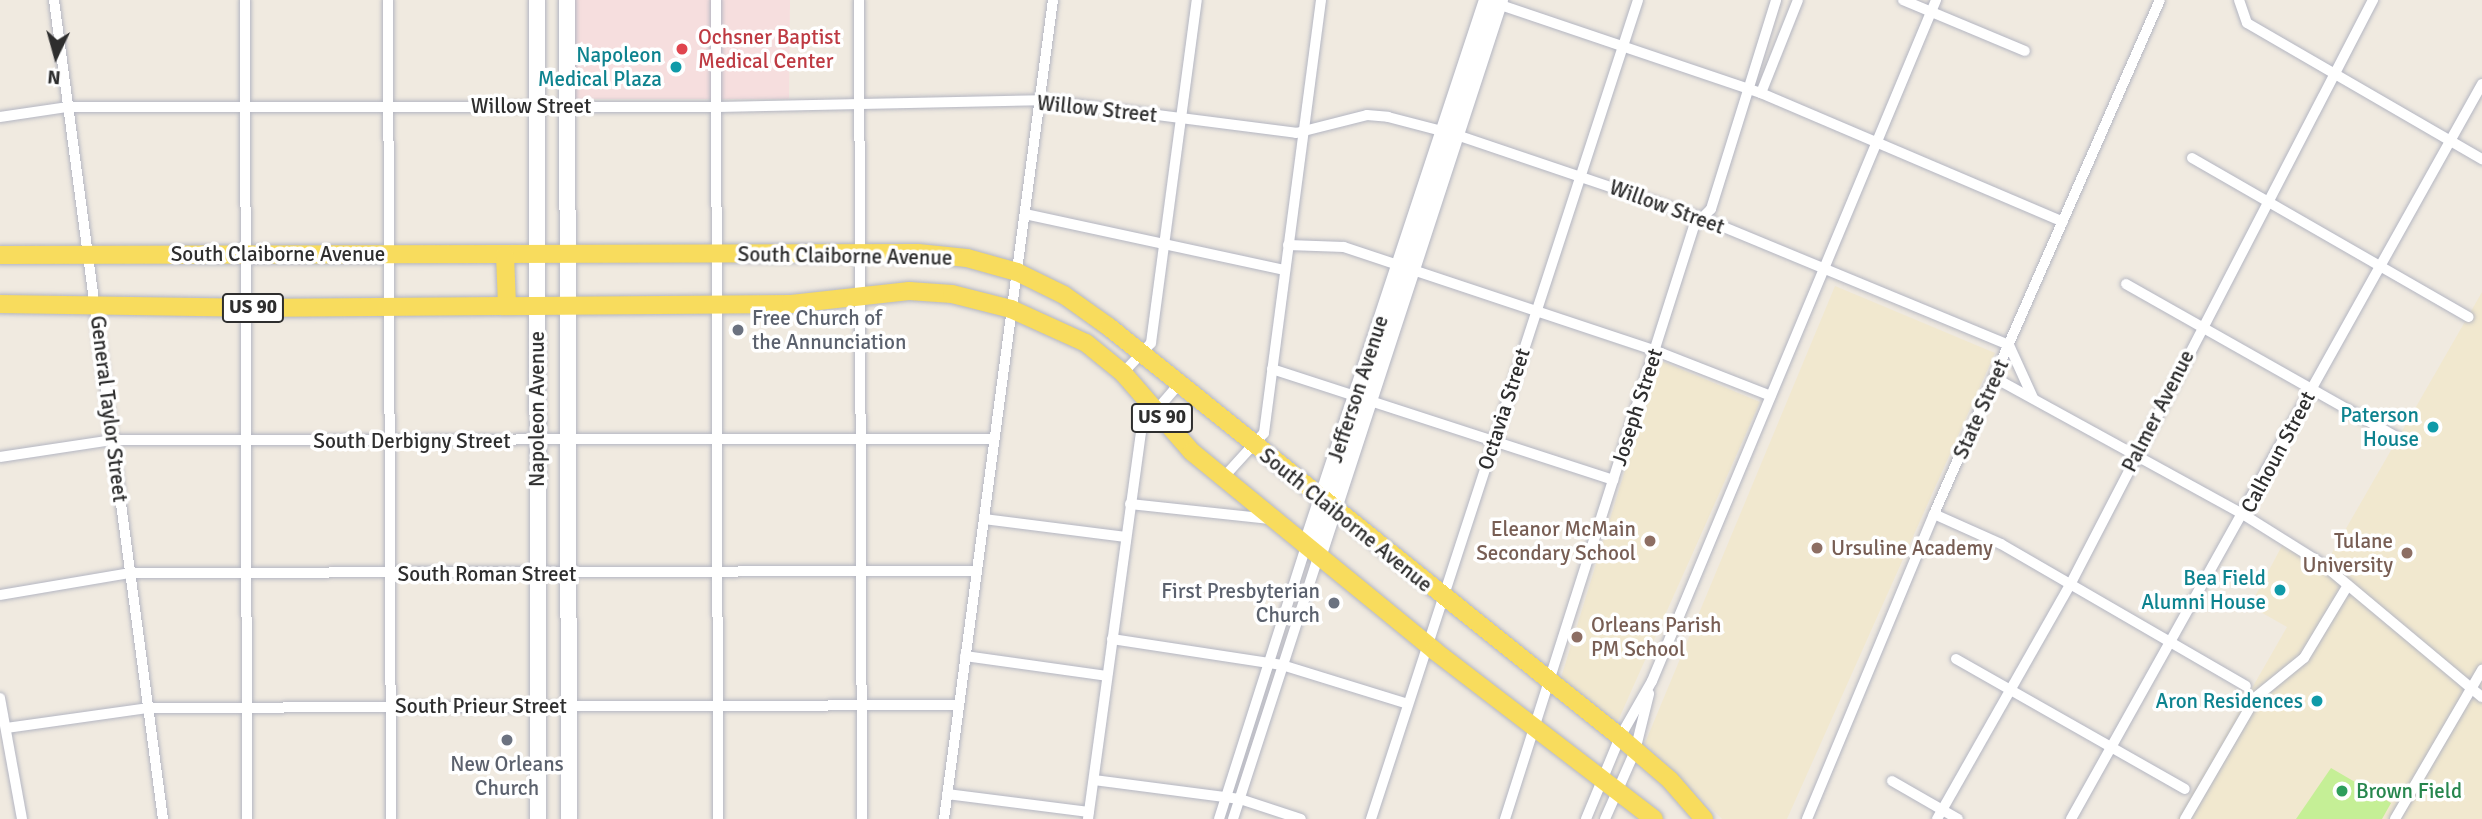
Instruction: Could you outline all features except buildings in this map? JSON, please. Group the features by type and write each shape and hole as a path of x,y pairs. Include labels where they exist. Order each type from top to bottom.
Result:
{"main road":[{"name":"Napoleon Avenue","path":"537,0 538,819"},
{"name":"Napoleon Avenue","path":"568,0 569,819"},
{"name":"Jefferson Avenue","path":"1312,552 1492,1"},
{"name":"South Claiborne Avenue","path":"0,255 860,253 940,255 1017,272 1064,295 1180,384 1442,598 1620,737 1670,780 1704,819"},
{"path":"505,255 507,304"},
{"name":"South Claiborne Avenue","path":"0,303 246,308 791,304 909,291 952,294 1011,309 1086,343 1123,373 1192,452 1223,478 1428,645 1654,819"}],"street":[{"name":"General Taylor Street","path":"54,0 163,819"},
{"path":"245,0 247,819"},
{"path":"388,0 391,819"},
{"path":"716,0 718,107 715,573 718,819"},
{"path":"859,0 862,819"},
{"path":"944,819 1053,0"},
{"path":"1123,373 1143,355 1151,343 1197,0"},
{"path":"1223,478 1264,433 1321,0"},
{"name":"Octavia Street","path":"1371,819 1638,0"},
{"name":"Joseph Street","path":"1505,819 1694,226 1711,209 1776,0"},
{"path":"1761,93 1798,0"},
{"path":"1903,0 2025,51"},
{"path":"1586,819 1620,737 1652,681 1936,0"},
{"name":"State Street","path":"1807,819 1934,514 2160,0"},
{"path":"2239,0 2247,23 2482,159"},
{"name":"Palmer Avenue","path":"1939,814 2071,583 2373,0"},
{"path":"1492,1 1761,93 2063,222"},
{"name":"Calhoun Street","path":"2071,819 2244,515 2482,84"},
{"name":"Willow Street","path":"0,117 68,107 718,107 1040,100 1296,133 1367,115 1450,133 1702,218 2009,345"},
{"path":"2192,158 2468,317"},
{"path":"1025,214 1165,248 1284,271"},
{"path":"1288,244 1333,245 1406,267 1656,351 1771,396"},
{"path":"2126,284 2398,439"},
{"path":"2009,345 2033,398"},
{"path":"1272,369 1613,480"},
{"path":"1995,378 2244,515 2348,585 2482,696"},
{"path":"947,794 1089,816 1142,426 1180,384"},
{"name":"South Derbigny Street","path":"0,457 112,440 993,439"},
{"path":"1130,504 1272,519"},
{"path":"1934,514 2001,544 2246,686"},
{"path":"984,519 1126,537"},
{"name":"Jefferson Avenue","path":"1219,819 1270,663 1312,552"},
{"name":"Jefferson Avenue","path":"1233,819 1282,664 1312,552"},
{"name":"South Roman Street","path":"0,595 130,573 976,571"},
{"path":"2185,819 2256,697 2304,658 2348,585"},
{"path":"1112,639 1282,664 1408,704"},
{"path":"965,656 1107,676"},
{"path":"1956,659 2185,789"},
{"path":"2395,819 2482,670"},
{"path":"1605,819 1635,751 1652,681"},
{"path":"0,698 22,819"},
{"name":"South Prieur Street","path":"6,727 148,708 959,705"},
{"path":"1094,780 1240,799 1301,819"},
{"path":"1892,781 1939,814 1958,819"}],"shaded area":[{"name":"Ochsner Baptist Medical Center","path":"575,0 790,0 789,99 574,99"},
{"name":"Ursuline Academy","path":"1835,286 1995,353 1787,819 1722,819 1645,743"},
{"name":"Tulane University","path":"2482,292 2482,819 2177,819 2287,627 2250,606 2285,540 2325,565"},
{"name":"Eleanor McMain Secondary School","path":"1659,360 1760,402 1617,723 1560,681"}],"green space":[{"name":"Brown Field","path":"2331,768 2391,803 2382,819 2296,819"}],"place":[{"name":"Ochsner Baptist Medical Center","path":"682,49"},
{"name":"Napoleon Medical Plaza","path":"676,67"},
{"name":"Free Church of the Annunciation","path":"738,330"},
{"name":"Paterson House","path":"2433,427"},
{"name":"Eleanor McMain Secondary School","path":"1650,541"},
{"name":"Ursuline Academy","path":"1817,548"},
{"name":"Tulane University","path":"2407,553"},
{"name":"Bea Field Alumni House","path":"2280,590"},
{"name":"First Presbyterian Church","path":"1334,603"},
{"name":"Orleans Parish PM School","path":"1577,637"},
{"name":"Aron Residences","path":"2317,701"},
{"name":"New Orleans Church","path":"507,740"},
{"name":"Brown Field","path":"2342,791"}]}
